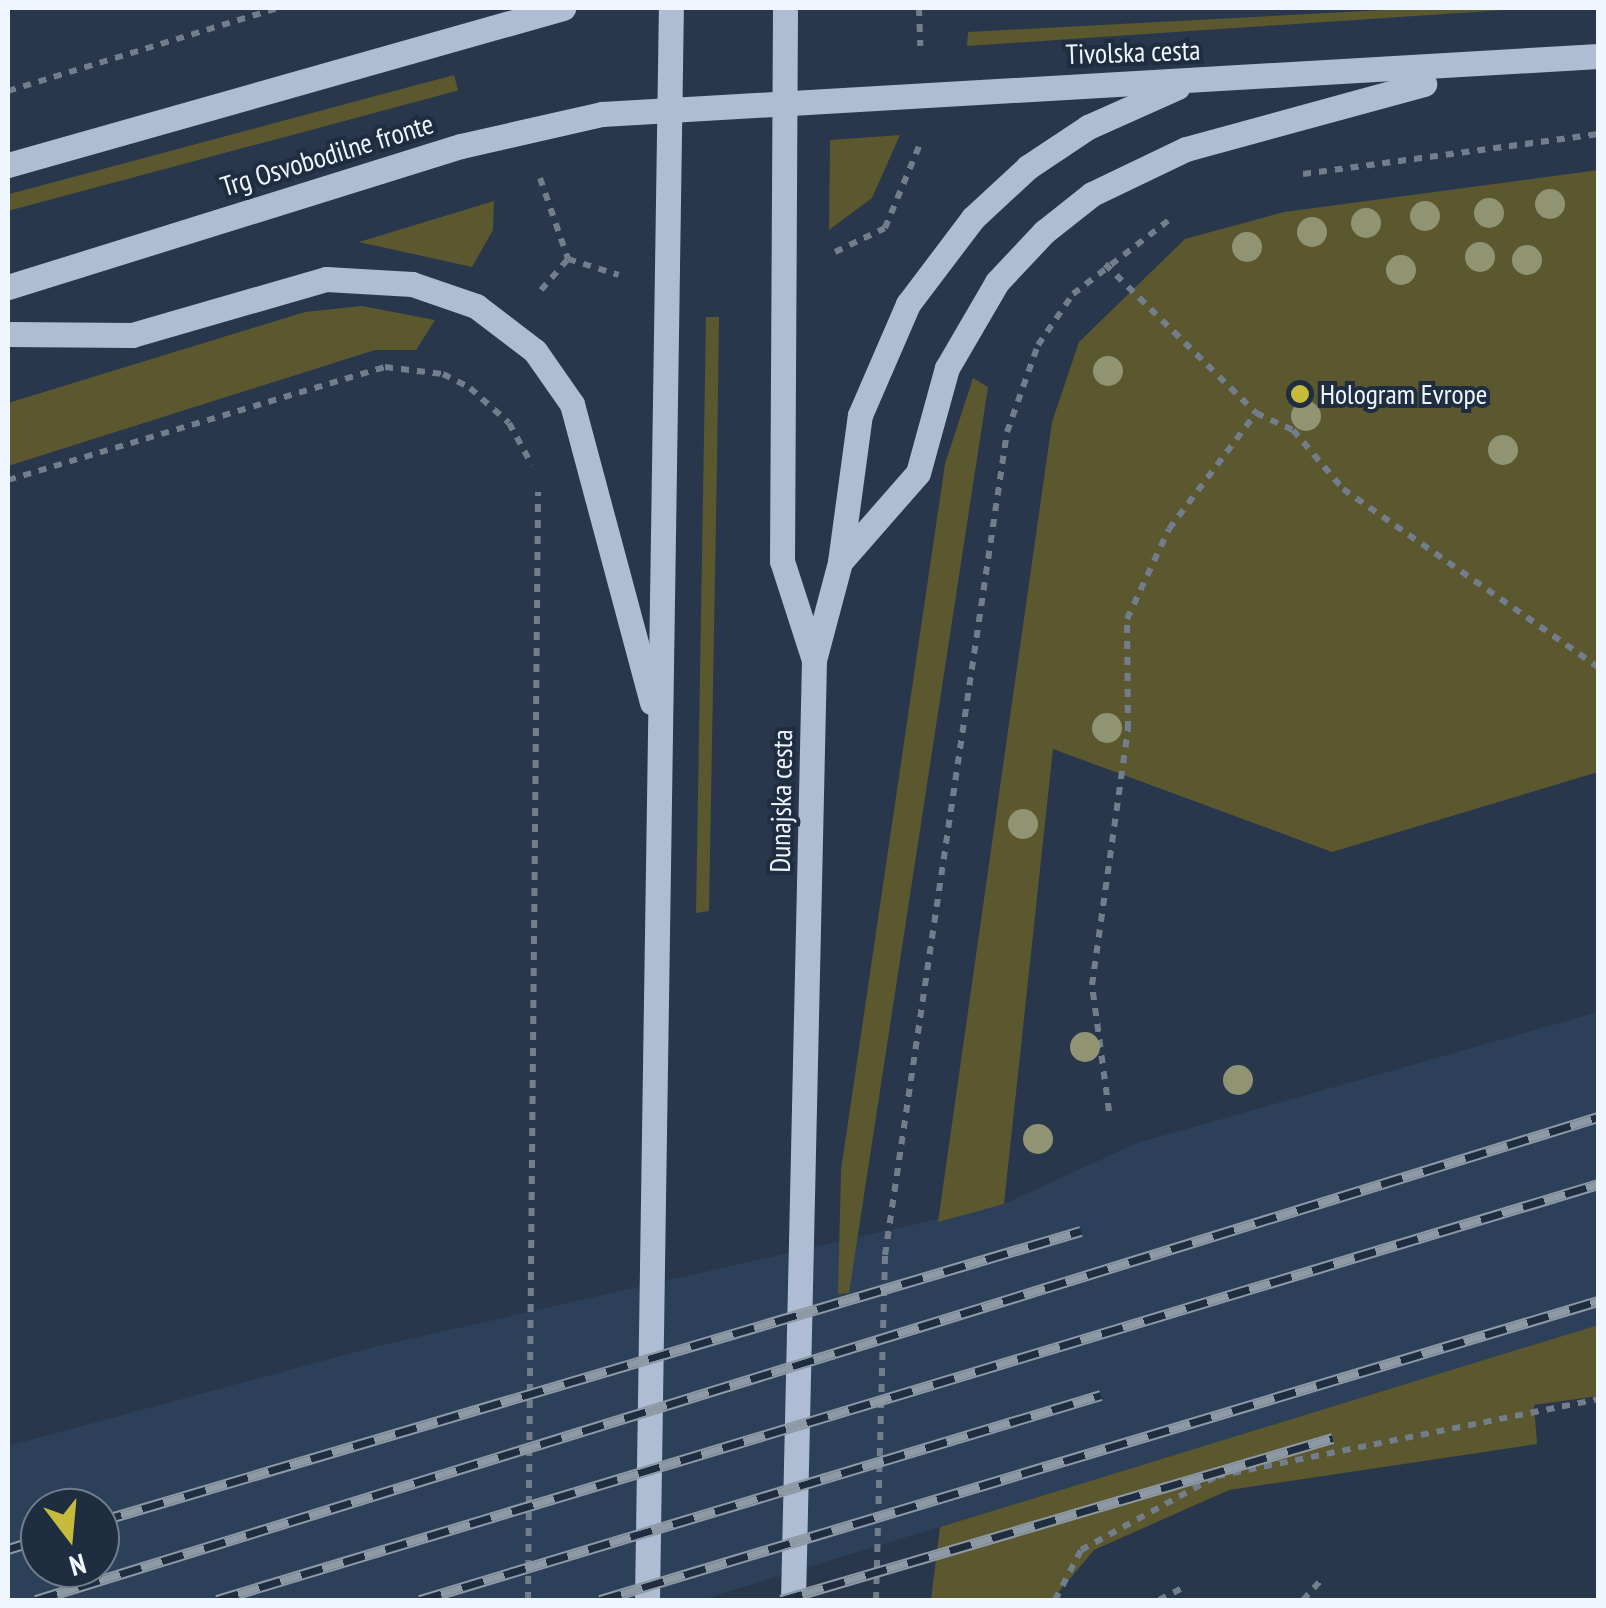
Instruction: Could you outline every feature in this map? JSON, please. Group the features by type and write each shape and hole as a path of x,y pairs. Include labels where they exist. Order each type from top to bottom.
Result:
{"main road":[{"path":"8,165 563,8"},
{"path":"647,1600 671,8"},
{"name":"Dunajska cesta","path":"785,8 782,561 814,660 792,1600"},
{"name":"Tivolska cesta","path":"670,106 1202,79 1498,69 1598,56"},
{"path":"840,562 918,473 947,368 983,302 1044,232 1092,194 1240,131 1498,69"},
{"path":"814,660 840,562 864,402 891,335 946,252 1052,150 1202,79"},
{"name":"Trg Osvobodilne fronte","path":"8,287 496,136 670,106"},
{"path":"8,334 132,335 282,288 355,278 412,284 476,306 535,351 572,404 660,730"}],"path":[{"path":"8,91 278,8"},
{"path":"1294,176 1597,135"},
{"path":"831,254 885,228 921,136"},
{"path":"542,191 568,259 599,276 623,275"},
{"path":"876,1600 885,1255 1002,458 1038,345 1105,264 1184,210"},
{"path":"532,300 568,259"},
{"path":"1105,264 1256,413 1292,430 1343,489 1598,668"},
{"path":"8,480 353,372 412,367 470,388 520,442 540,509 528,1600"},
{"path":"1109,1111 1092,985 1128,729 1126,620 1169,529 1256,413"},
{"path":"1054,1600 1081,1550 1217,1476 1598,1399"},
{"path":"1303,1600 1320,1580"},
{"path":"1159,1600 1184,1587"}],"shaded area":[{"path":"1422,8 1534,8 967,46 968,32"},
{"path":"454,75 458,90 8,211 8,195"},
{"path":"900,135 872,198 829,230 830,140"},
{"path":"1598,170 1598,772 1332,852 1053,749 1004,1204 938,1222 1052,422 1079,342 1185,239 1284,212"},
{"path":"494,201 493,230 472,267 359,242"},
{"path":"362,306 435,320 416,350 375,350 8,466 8,403 305,312"},
{"path":"706,317 719,317 717,463 709,911 696,913"},
{"path":"973,378 988,387 849,1293 838,1294 841,1170 945,464"},
{"path":"1598,1012 1598,1325 701,1600 8,1600 8,1446 374,1347 1004,1204 1137,1143"},
{"path":"1598,1325 1598,1396 1534,1405 1537,1444 1229,1490 1094,1550 1052,1600 931,1600 940,1527"}],"railway":[{"path":"36,1600 1598,1117"},
{"path":"217,1600 1598,1184"},
{"path":"120,1515 1081,1231"},
{"path":"600,1600 1598,1301"},
{"path":"420,1600 1101,1395"},
{"path":"781,1600 1333,1438"},
{"path":"8,1549 20,1545"}],"place":[{"name":"Hologram Evrope","path":"1300,394"}]}
